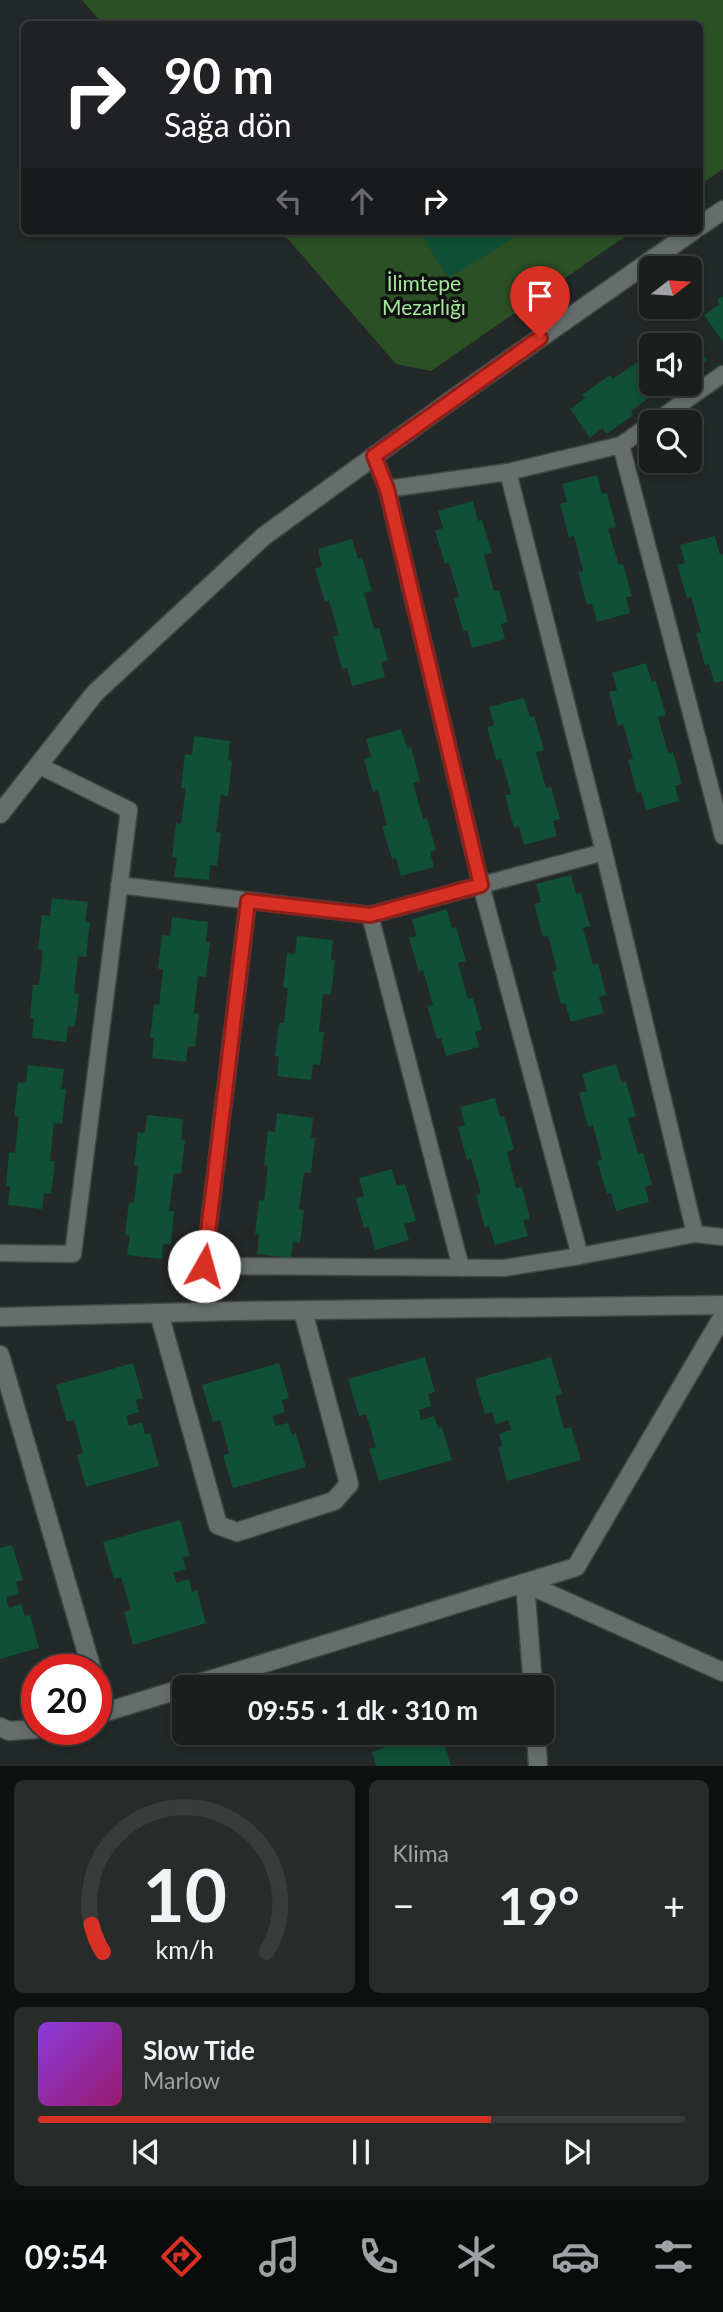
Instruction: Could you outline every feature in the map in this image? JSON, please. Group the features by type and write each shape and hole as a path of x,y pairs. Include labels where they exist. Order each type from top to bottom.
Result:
{"street":[{"path":"703,224 723,210"},
{"path":"0,814 95,693 254,545 374,456 687,235"},
{"path":"0,1317 723,1305"},
{"path":"159,1313 218,1525 237,1532 334,1501 349,1484 303,1311"},
{"path":"224,1675 576,1567 723,1316"},
{"path":"0,1355 87,1654"},
{"path":"526,1583 723,1671"},
{"path":"526,1583 532,1675"},
{"path":"112,1710 172,1691"},
{"path":"0,1727 9,1731 21,1730"},
{"path":"537,1745 538,1766"}],"lane":[{"path":"672,410 723,374"},
{"path":"387,489 509,472 621,445 639,433"},
{"path":"621,445 723,836"},
{"path":"374,456 387,489 481,885 580,1256"},
{"path":"509,472 604,852 695,1234"},
{"path":"0,1253 73,1254 129,810 38,765"},
{"path":"119,886 370,915 604,852"},
{"path":"248,901 204,1266 504,1268 695,1234 723,1237"},
{"path":"370,915 461,1268"}],"green space":[{"path":"82,0 723,0 723,169 703,183 703,21 100,21"},
{"name":"İlimtepe Mezarlığı","path":"284,235 627,235 431,371 396,364"}],"building":[{"path":"421,235 518,235 448,278"},
{"path":"723,296 723,342 704,315 720,304 717,300"},
{"path":"639,361 639,396 651,396 631,411 633,415 607,434 602,428 590,438 570,409 585,398 582,395 610,375 613,379"},
{"path":"597,475 602,494 607,493 616,527 608,529 619,565 623,564 632,596 626,598 630,613 597,622 592,604 587,605 578,572 583,571 574,536 569,537 560,504 567,502 562,484"},
{"path":"473,501 478,521 482,520 492,553 484,555 494,591 499,590 508,622 501,624 505,639 472,648 467,630 463,631 454,598 459,597 449,563 445,564 435,531 443,528 438,511"},
{"path":"715,536 720,555 723,554 723,681 714,683 709,664 705,665 696,633 701,632 691,597 687,598 677,565 685,563 680,545"},
{"path":"352,539 358,559 362,557 372,591 364,593 374,629 379,628 388,660 381,662 385,677 352,686 347,668 342,669 333,636 339,635 329,600 325,602 315,569 322,566 318,549"},
{"path":"646,663 652,682 656,681 666,715 658,717 668,753 673,752 682,784 675,786 679,801 646,810 641,792 637,793 628,760 633,759 623,724 618,726 609,692 617,690 612,673"},
{"path":"524,698 530,717 534,716 544,750 536,752 546,788 551,787 560,819 553,821 557,836 524,845 519,826 514,828 505,795 511,794 501,759 496,760 487,727 494,725 489,707"},
{"path":"401,729 407,748 411,747 420,781 413,783 423,819 427,818 436,850 430,852 434,867 401,876 396,858 392,859 382,826 387,825 378,790 373,792 364,759 371,756 366,739"},
{"path":"194,736 230,741 228,760 232,761 228,796 221,795 216,832 221,833 217,866 210,865 209,880 174,877 177,858 172,857 176,823 181,824 186,789 181,788 185,754 192,755"},
{"path":"571,875 576,894 581,893 590,926 583,928 593,965 598,963 606,995 599,997 604,1013 571,1022 565,1003 561,1004 552,972 557,970 548,936 543,937 534,904 541,902 536,884"},
{"path":"52,898 88,902 85,922 90,922 86,957 78,956 74,993 79,994 75,1027 68,1026 66,1042 32,1038 34,1019 30,1018 33,985 39,985 43,950 38,949 42,915 50,916"},
{"path":"447,909 452,928 456,927 466,961 458,963 468,999 473,998 482,1030 475,1032 479,1047 446,1056 441,1038 437,1039 427,1006 433,1005 423,970 419,972 409,938 416,936 412,919"},
{"path":"172,917 208,922 206,942 210,942 206,977 198,976 194,1013 199,1014 195,1047 188,1046 186,1062 152,1058 154,1038 150,1038 154,1004 159,1005 163,969 158,969 162,935 170,936"},
{"path":"297,936 333,940 331,960 335,960 331,995 323,994 319,1032 324,1032 320,1065 313,1064 311,1080 277,1076 279,1057 275,1056 279,1023 284,1023 288,988 283,987 287,953 295,954"},
{"path":"616,1064 622,1083 626,1082 636,1116 628,1118 638,1154 643,1153 652,1185 645,1187 649,1202 616,1211 611,1193 607,1194 597,1161 602,1160 593,1125 588,1127 579,1093 587,1091 582,1074"},
{"path":"28,1065 64,1069 61,1089 66,1089 62,1124 54,1123 50,1161 55,1161 51,1194 44,1193 42,1209 8,1205 10,1186 6,1186 9,1152 15,1153 19,1117 14,1116 18,1082 26,1083"},
{"path":"495,1098 500,1117 504,1116 514,1149 507,1152 516,1188 522,1187 530,1219 523,1220 528,1236 495,1245 489,1226 485,1228 476,1195 481,1193 471,1159 467,1160 458,1127 465,1125 460,1107"},
{"path":"277,1113 313,1118 311,1138 315,1138 311,1173 304,1172 299,1209 304,1210 300,1243 293,1242 291,1258 257,1254 259,1235 255,1234 259,1200 264,1201 268,1131 275,1132"},
{"path":"147,1115 183,1119 181,1139 185,1140 181,1174 174,1173 169,1211 174,1211 171,1244 163,1244 162,1259 127,1255 130,1236 125,1235 129,1202 134,1203 138,1132 145,1133"},
{"path":"392,1169 397,1186 405,1184 416,1221 404,1224 409,1240 375,1250 369,1227 364,1228 356,1198 364,1196 359,1178"},
{"path":"425,1357 435,1392 428,1394 431,1406 419,1410 421,1420 434,1416 438,1428 442,1427 452,1460 379,1481 369,1449 376,1447 366,1414 359,1416 348,1379"},
{"path":"551,1357 562,1394 555,1396 564,1429 571,1427 581,1460 507,1481 498,1447 502,1446 499,1434 511,1430 508,1420 496,1424 492,1412 485,1414 475,1379"},
{"path":"133,1363 143,1398 136,1400 139,1412 126,1416 129,1426 142,1422 145,1434 150,1433 159,1466 86,1487 77,1455 83,1453 74,1420 67,1422 56,1385"},
{"path":"279,1363 289,1398 282,1400 285,1412 273,1416 275,1426 288,1423 292,1435 296,1433 306,1467 233,1488 223,1455 229,1453 220,1420 213,1422 202,1385"},
{"path":"180,1520 190,1556 183,1557 186,1569 173,1573 177,1583 189,1579 192,1592 197,1590 206,1623 133,1645 124,1612 131,1610 121,1577 114,1579 103,1542"},
{"path":"12,1545 23,1580 16,1582 19,1594 6,1597 9,1608 21,1604 25,1616 30,1615 39,1648 0,1659 0,1548"},
{"path":"383,1745 445,1745 451,1766 376,1766 372,1752 384,1748"}],"route":[{"path":"204,1266 248,901 370,915 481,885 387,489 374,456 540,338"}]}
